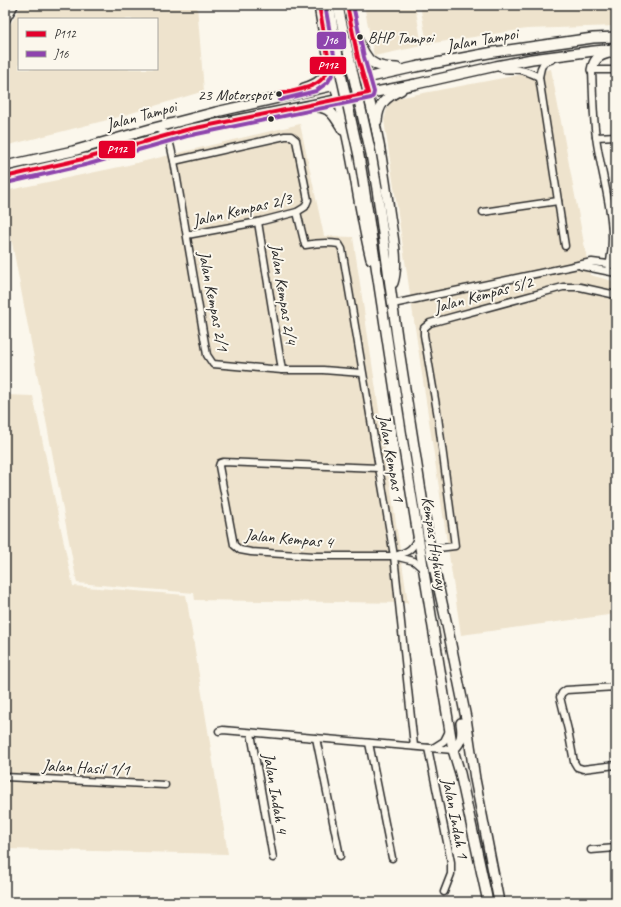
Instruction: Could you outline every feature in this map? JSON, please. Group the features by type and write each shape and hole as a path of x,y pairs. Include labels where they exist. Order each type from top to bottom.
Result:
{"main road":[{"path":"319,5 329,62 347,136 364,232 381,299"},
{"name":"Kempas Highway","path":"329,5 342,79 359,156 423,569 453,750 488,902"},
{"name":"Kempas Highway","path":"338,5 371,154 430,549 466,718 475,779 499,902"},
{"path":"347,5 358,58 373,114 393,235 395,276 391,288"},
{"path":"350,20 364,54 372,64 388,68 409,68"},
{"name":"Jalan Tampoi","path":"5,166 73,151 154,128 248,105 409,68 494,52 593,38 616,37"},
{"path":"592,70 594,63 600,56 616,50"},
{"name":"Jalan Tampoi","path":"5,177 87,158 167,135 496,66 532,59 594,51 616,50"},
{"path":"329,62 342,68 350,65 358,58"},
{"path":"248,105 271,96 311,86 323,78 328,72 329,62"},
{"path":"377,134 378,111 382,102 396,93 416,84"},
{"path":"342,117 348,108 353,106 363,107 373,114"},
{"path":"279,112 314,107 326,108 331,112 347,136"},
{"path":"453,750 459,744 463,734 458,700 458,684"}],"street":[{"path":"5,22 15,5"},
{"path":"565,246 539,77 544,62 586,54 594,51"},
{"path":"496,66 505,70 519,70 539,77"},
{"path":"608,270 613,264 613,210 596,137 592,70 616,70"},
{"path":"154,128 161,130 167,135"},
{"name":"Jalan Kempas 2/1","path":"167,135 174,161 207,355 213,364 282,370 323,370 362,373"},
{"name":"Jalan Kempas 2/3","path":"174,161 285,136 291,136 296,140 308,200 306,207 297,212 258,222 187,235"},
{"path":"596,137 616,136"},
{"path":"483,212 558,201"},
{"name":"Jalan Kempas 1","path":"297,212 304,245 334,243 340,244 342,248 394,556 414,746"},
{"name":"Jalan Kempas 2/4","path":"258,222 282,370"},
{"path":"394,304 592,262 613,264"},
{"path":"577,265 608,270 616,273"},
{"name":"Jalan Kempas 5/2","path":"430,549 455,546 438,417 424,328 430,323 563,287 580,287 616,294"},
{"name":"Jalan Kempas 4","path":"379,468 224,462 220,463 219,466 234,545 240,550 314,556 394,556"},
{"path":"394,556 411,550 415,545 418,533"},
{"path":"394,556 409,559 423,569"},
{"path":"616,687 566,690 560,697 574,762 577,767 583,769 616,765"},
{"path":"430,748 444,741 450,729"},
{"path":"219,731 223,730 453,750"},
{"name":"Jalan Indah 4","path":"251,733 273,858"},
{"path":"316,738 340,856"},
{"path":"369,743 392,858"},
{"name":"Jalan Indah 1","path":"430,748 452,862 451,874 444,892"},
{"name":"Jalan Hasil 1/1","path":"5,777 165,785"},
{"path":"591,850 616,848"}],"shaded area":[{"path":"22,5 197,5 204,91 115,118 5,146 5,33"},
{"path":"364,5 415,5 422,46 374,56"},
{"path":"420,5 616,5 616,26 527,29 427,44"},
{"path":"551,69 590,275 616,282 616,614 461,635 384,120 388,105 397,98"},
{"path":"300,124 324,236 353,237 408,603 195,600 194,593 77,583 5,206 5,191 124,166"},
{"path":"5,395 33,396 73,586 186,595 228,854 5,849"}],"transit line":[{"name":"P112","path":"279,94 311,86 318,82 327,71 329,62 319,5"},
{"name":"J16","path":"280,100 316,91 328,82 333,73 335,61 325,5"},
{"name":"P112","path":"5,177 87,158 186,130 368,93 358,58 347,5"},
{"name":"J16","path":"6,183 89,164 187,136 371,98 374,92 364,57 353,5"}],"place":[{"name":"BHP Tampoi","path":"360,37"},
{"name":"23 Motorspot","path":"279,94"}]}
